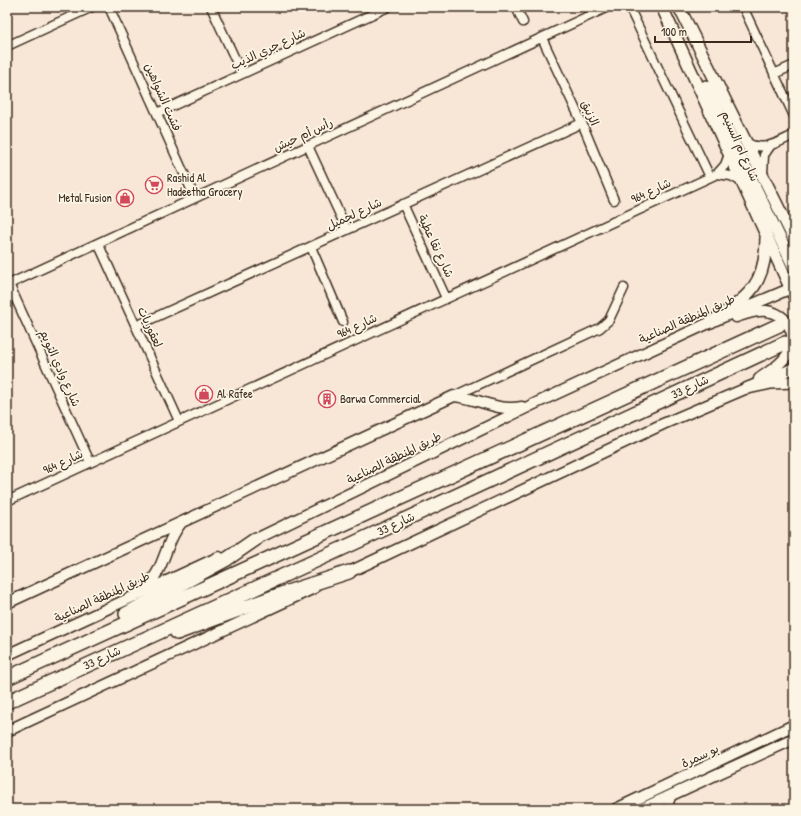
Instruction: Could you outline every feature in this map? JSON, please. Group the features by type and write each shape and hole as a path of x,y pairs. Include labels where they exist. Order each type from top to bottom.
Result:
{"highway":[{"name":"شارع 33","path":"7,678 778,325"},
{"name":"شارع 33","path":"7,702 357,542 785,342"},
{"path":"72,648 102,626 227,559 256,540"},
{"path":"114,652 178,632 281,594 349,572"}],"main road":[{"name":"شارع ام السنيم","path":"662,7 793,290"},
{"name":"شارع ام السنيم","path":"679,7 794,239"},
{"path":"686,56 715,103 794,267"},
{"path":"782,216 794,228"},
{"path":"711,322 743,299 761,276 765,260 766,234"},
{"path":"748,388 771,383 794,382"}],"street":[{"path":"7,46 92,7"},
{"name":"فشت الشواهين","path":"109,7 195,198"},
{"path":"211,7 242,74"},
{"name":"شارع جري الذيب","path":"156,113 388,7"},
{"path":"516,7 523,22"},
{"name":"رأس أم حيش","path":"8,284 608,7"},
{"path":"629,7 714,175"},
{"path":"743,7 794,116"},
{"name":"الزنبق","path":"542,38 582,123 614,200"},
{"path":"774,74 794,65"},
{"name":"شارع لجميل","path":"136,326 582,123"},
{"path":"747,143 761,147 771,145 794,135"},
{"path":"763,176 764,155 771,145"},
{"path":"308,146 347,230"},
{"path":"714,175 725,165 729,154"},
{"path":"714,175 731,176 742,182"},
{"name":"شارع 964","path":"7,501 714,175"},
{"name":"شارع نقا عطية","path":"403,204 446,298"},
{"name":"لعقوريات","path":"98,243 179,421"},
{"path":"311,247 343,322"},
{"name":"شارع وادي التويم","path":"8,284 90,462"},
{"path":"7,603 600,328 609,320 624,288"},
{"name":"طريق المنطقة الصناعية","path":"7,655 256,540 532,406 711,322 793,290"},
{"path":"711,322 767,311 779,315 789,326 793,340 787,356 748,388"},
{"name":"شارع 33","path":"349,572 663,424 794,368"},
{"path":"454,396 468,397 502,409 532,406"},
{"path":"119,604 150,583 157,574 168,544 184,520"},
{"path":"7,731 349,572"},
{"name":"بو سمرة","path":"616,809 794,725"},
{"name":"بو سمرة","path":"647,808 672,794 794,739"},
{"path":"668,809 672,794"}],"place":[{"name":"Rashid Al Hadeetha Grocery","path":"154,185"},
{"name":"Metal Fusion","path":"125,198"},
{"name":"Al Rafee","path":"204,394"},
{"name":"Barwa Commercial","path":"327,399"}]}
